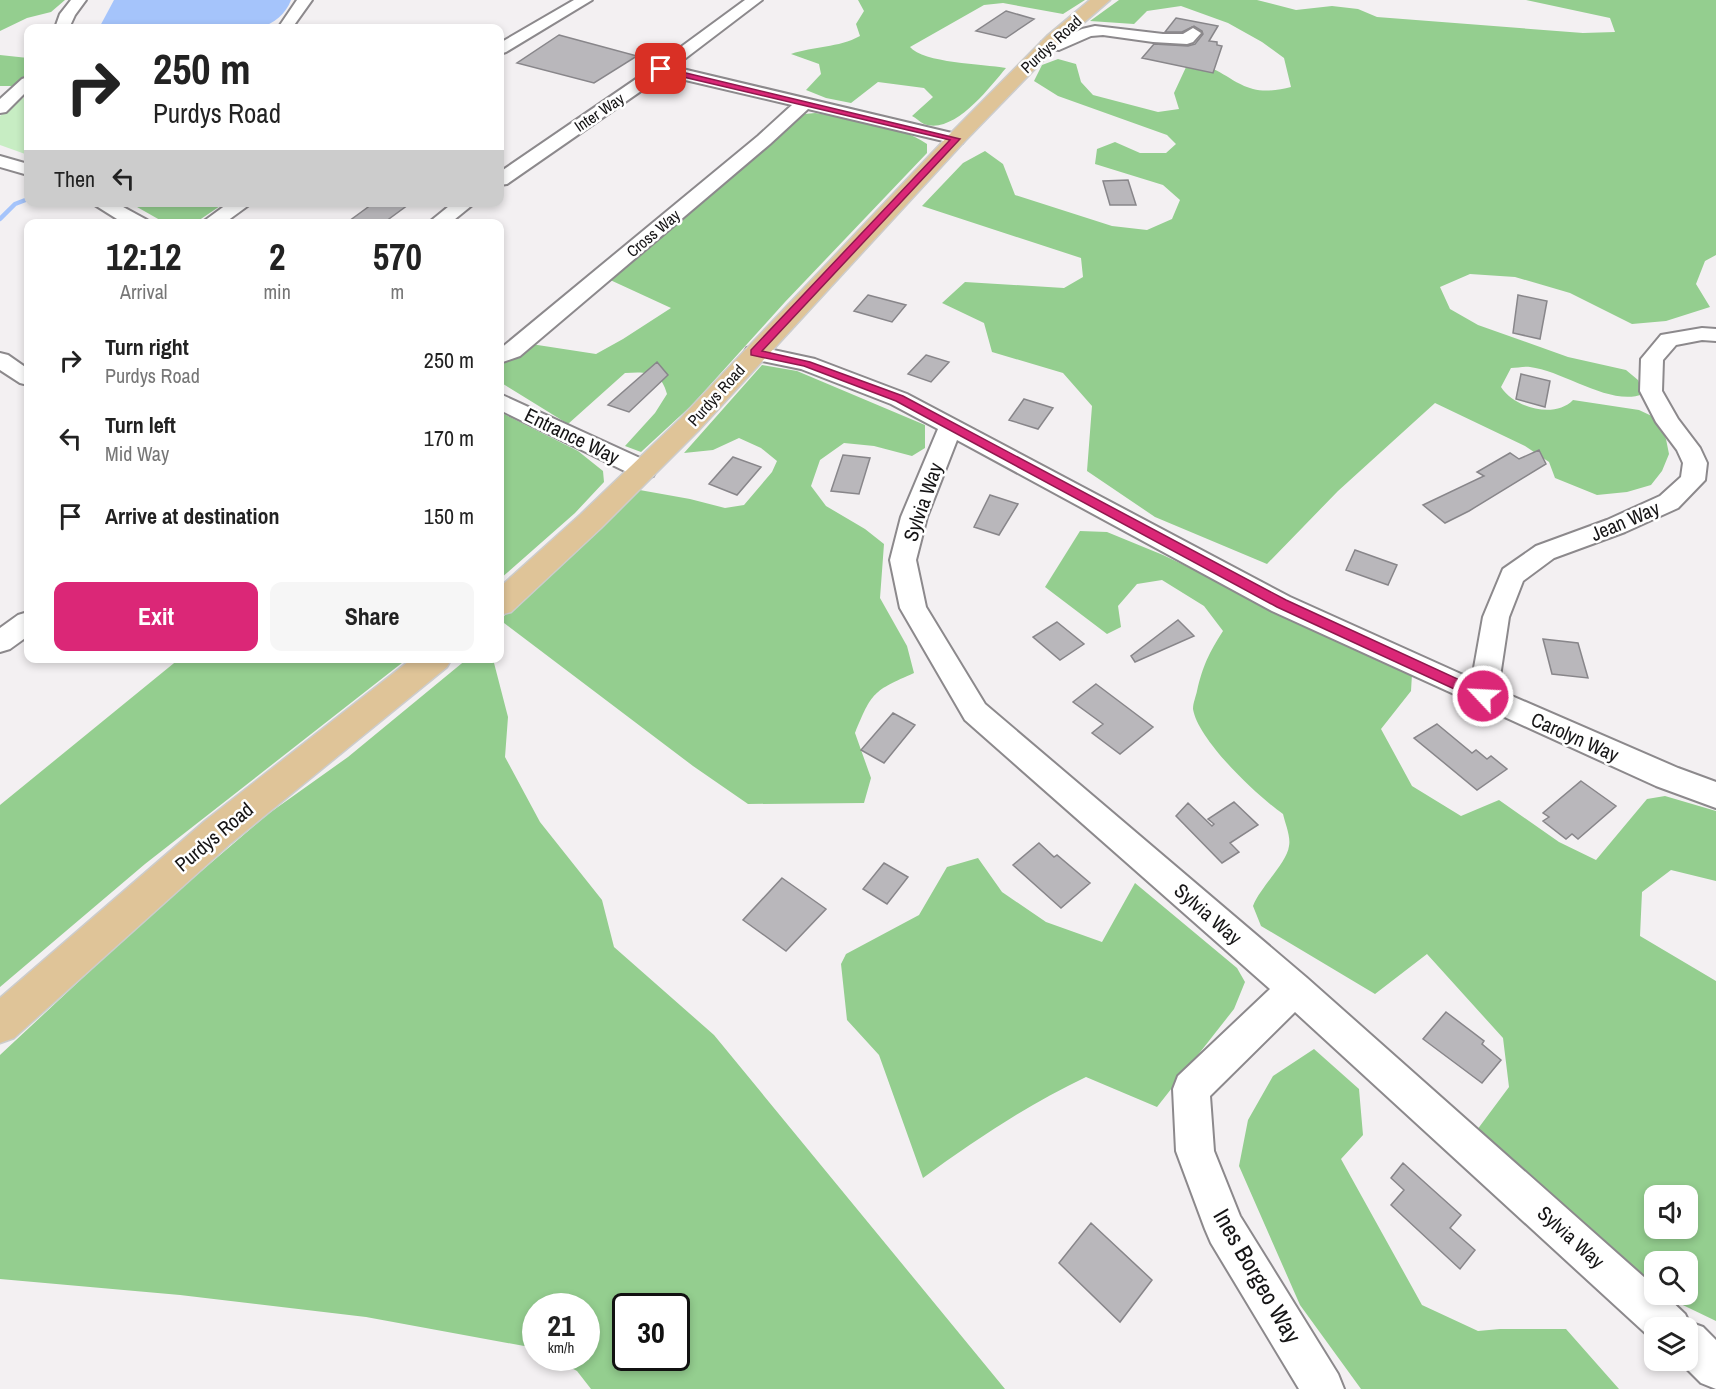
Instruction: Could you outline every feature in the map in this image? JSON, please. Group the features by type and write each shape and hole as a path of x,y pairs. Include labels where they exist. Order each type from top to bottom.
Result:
{"main road":[{"name":"Purdys Road","path":"504,600 689,425 956,139 1048,45 1101,0"},
{"name":"Purdys Road","path":"0,1024 218,832 430,663"}],"street":[{"path":"64,24 79,0"},
{"path":"288,24 305,0"},
{"path":"504,47 585,0"},
{"name":"Inter Way","path":"504,177 661,69 755,0"},
{"path":"1048,45 1061,46 1087,32 1098,30 1115,30 1151,38 1186,39 1193,33"},
{"path":"661,69 956,139"},
{"path":"0,108 24,85"},
{"name":"Cross Way","path":"504,355 512,351 764,140 804,103"},
{"path":"0,161 24,169"},
{"path":"108,207 131,219"},
{"path":"217,219 236,207"},
{"path":"443,219 460,207"},
{"name":"Jean Way","path":"1483,696 1496,616 1512,576 1545,552 1616,526 1669,502 1693,480 1695,463 1693,458 1668,422 1651,391 1652,359 1669,340 1702,334 1716,335"},
{"name":"Carolyn Way","path":"755,352 807,364 900,399 1281,604 1667,777 1716,795"},
{"path":"0,360 24,375"},
{"name":"Entrance Way","path":"504,403 644,470"},
{"name":"Sylvia Way","path":"951,426 914,517 903,560 913,608 975,712 1295,989 1659,1317"},
{"path":"1,641 24,625"},
{"name":"Ines Borgeo Way","path":"1295,989 1191,1089 1196,1151 1225,1230 1323,1389"},
{"path":"1698,1351 1716,1368"}],"green space":[{"path":"0,0 65,0 51,12 27,18 0,31"},
{"path":"858,0 1085,0 1063,14 1003,3 984,5 910,47 917,52 940,60 1006,68 970,108 947,123 935,126 924,124 912,116 933,97 924,88 878,82 851,103 826,98 806,90 821,74 819,64 791,54 843,43 860,36 856,24 864,11"},
{"path":"1119,0 1257,0 1296,10 1332,6 1358,9 1377,17 1583,33 1615,32 1610,18 1526,0 1716,0 1716,255 1705,261 1696,284 1710,307 1666,321 1632,324 1570,293 1515,277 1470,274 1440,287 1450,309 1478,325 1568,357 1626,370 1638,380 1643,394 1630,397 1617,396 1543,370 1525,367 1511,368 1501,387 1515,401 1535,408 1556,409 1573,400 1639,410 1656,418 1666,439 1669,454 1662,471 1651,485 1627,492 1597,495 1555,478 1549,462 1525,446 1435,403 1338,491 1267,564 1155,517 1087,471 1092,406 1063,373 992,352 984,323 942,303 965,282 1064,288 1083,277 1081,258 922,206 963,163 985,151 1003,164 1015,195 1112,226 1147,230 1172,219 1180,200 1163,185 1095,164 1097,149 1115,142 1140,153 1166,153 1176,144 1167,135 1058,96 1034,81 1042,65 1058,59 1076,64 1081,82 1093,95 1158,112 1179,109 1174,93 1187,65 1206,66 1253,89 1272,90 1291,87 1284,58 1262,42 1228,23 1181,6 1147,11 1134,24 1090,21"},
{"path":"0,55 24,58 24,76 12,86 0,86"},
{"path":"24,97 24,154 0,145 0,116"},
{"path":"815,113 842,117 902,131 927,144 927,153 785,302 692,405 641,452 625,446 655,413 667,394 661,381 652,374 625,373 568,424 504,384 504,364 531,344 596,354 671,308 608,279 805,114"},
{"path":"137,207 219,207 201,219 158,219"},
{"path":"762,365 797,371 925,425 925,448 912,456 874,446 844,443 820,460 811,486 826,506 865,529 884,544 880,598 907,646 914,673 890,684 876,694 870,701 855,733 871,778 864,803 748,804 693,766 504,623 504,616 634,489 725,508 744,505 772,472 777,461 761,448 739,438 713,450 684,453"},
{"path":"504,414 578,451 603,471 604,482 575,513 504,575"},
{"path":"1080,531 1107,532 1163,555 1412,674 1411,691 1381,729 1412,786 1461,816 1499,800 1559,842 1596,860 1647,799 1665,796 1716,811 1716,881 1671,870 1642,892 1640,936 1716,981 1716,1321 1683,1305 1698,1305 1698,1251 1644,1251 1644,1283 1477,1130 1509,1087 1503,1038 1427,954 1375,994 1261,926 1253,906 1284,860 1289,834 1283,814 1244,781 1217,751 1197,722 1193,709 1199,682 1207,660 1223,631 1204,606 1162,580 1137,584 1118,606 1121,627 1107,634 1045,587"},
{"path":"174,663 402,663 145,864 0,987 0,805"},
{"path":"462,663 494,663 508,717 505,757 540,822 602,900 614,947 714,1035 1005,1389 591,1389 577,1371 600,1371 600,1293 522,1293 522,1346 366,1317 180,1295 0,1279 0,1055 150,915 268,814 348,757"},
{"path":"978,858 1002,892 1046,922 1102,942 1135,883 1237,968 1245,982 1234,1009 1157,1107 1086,1077 1002,1124 923,1178 879,1055 847,1020 841,964 846,954 919,915 947,867"},
{"path":"1314,1049 1359,1089 1363,1135 1341,1159 1422,1305 1478,1331 1566,1329 1619,1389 1361,1389 1300,1305 1239,1166 1248,1120 1273,1076"}],"water":[{"path":"114,0 291,0 286,10 268,24 101,24"}],"building":[{"path":"1006,11 1034,19 1006,38 976,31"},
{"path":"1176,18 1218,26 1209,41 1217,42 1217,45 1222,46 1213,73 1142,58 1154,44 1188,46 1195,44 1203,34 1194,26 1182,32 1165,32"},
{"path":"559,35 637,56 594,83 517,63"},
{"path":"1128,180 1136,205 1110,205 1103,181"},
{"path":"368,207 405,207 389,219 352,219"},
{"path":"868,295 906,305 892,322 854,311"},
{"path":"1518,295 1547,301 1540,339 1513,333"},
{"path":"926,355 949,362 931,382 908,374"},
{"path":"657,362 668,375 629,412 608,405"},
{"path":"1521,374 1550,381 1545,407 1516,399"},
{"path":"1024,399 1053,408 1038,429 1009,420"},
{"path":"1539,450 1546,464 1445,523 1423,505 1484,476 1477,472 1510,453 1519,459"},
{"path":"843,455 870,458 859,494 831,491"},
{"path":"733,457 761,467 737,495 709,484"},
{"path":"990,495 1018,504 999,535 974,527"},
{"path":"1355,550 1397,565 1388,585 1346,570"},
{"path":"1178,620 1194,636 1135,662 1131,656"},
{"path":"1057,622 1084,644 1060,660 1033,637"},
{"path":"1543,639 1578,643 1588,678 1552,674"},
{"path":"1096,684 1153,727 1120,754 1092,733 1103,724 1073,702"},
{"path":"893,713 915,725 884,763 861,750"},
{"path":"1437,724 1472,753 1476,750 1487,759 1491,756 1507,769 1477,790 1414,738"},
{"path":"1581,781 1616,806 1578,839 1572,834 1566,839 1543,821 1549,817 1543,813"},
{"path":"1234,802 1258,825 1230,843 1239,852 1222,863 1176,816 1188,803 1212,826 1214,824 1208,819"},
{"path":"1039,843 1090,883 1061,908 1013,865"},
{"path":"884,863 908,877 887,904 863,889"},
{"path":"782,878 826,909 786,951 743,920"},
{"path":"1446,1012 1484,1041 1482,1044 1501,1060 1482,1083 1423,1039"},
{"path":"1403,1163 1461,1215 1450,1228 1475,1250 1460,1269 1391,1205 1404,1190 1391,1178"},
{"path":"1091,1223 1152,1280 1120,1322 1059,1263"}],"waterway":[{"path":"0,219 15,204 24,201"}],"route":[{"path":"661,69 956,139 755,352 807,364 900,399 1281,604 1483,696"}]}
